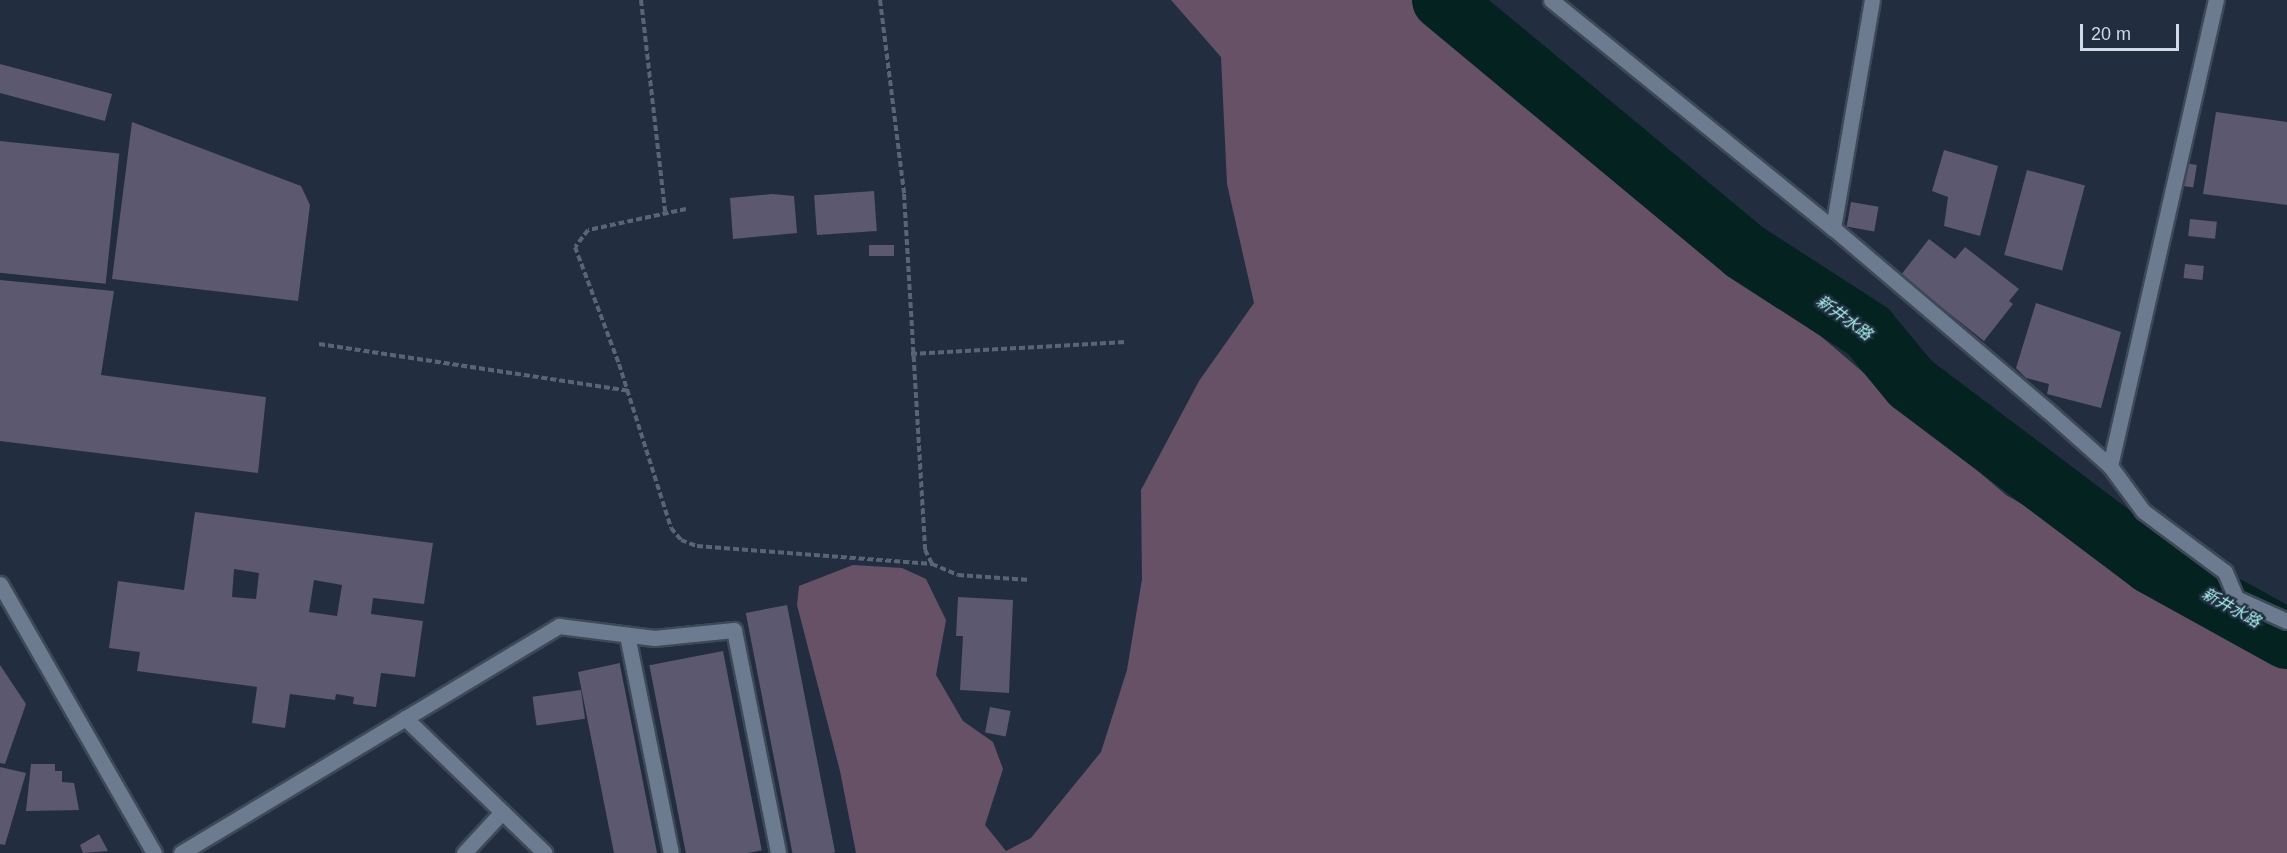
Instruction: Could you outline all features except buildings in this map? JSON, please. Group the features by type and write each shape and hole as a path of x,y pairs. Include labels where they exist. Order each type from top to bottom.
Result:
{"street":[{"path":"1551,0 1833,228 2110,466 2143,511 2224,572 2236,598 2287,621"},
{"path":"1833,228 1872,0"},
{"path":"2110,466 2216,0"},
{"path":"0,584 154,853"},
{"path":"181,853 559,626 654,638 734,630 778,853"},
{"path":"627,635 671,853"},
{"path":"405,718 544,853"},
{"path":"464,853 502,812"}],"path":[{"path":"641,0 665,212"},
{"path":"880,0 904,194 911,354 925,549 932,564"},
{"path":"686,209 588,230 575,247 628,391 668,520 681,540 698,546 932,564 958,575 1030,580"},
{"path":"911,354 1126,342"},
{"path":"319,344 628,391"}],"shaded area":[{"path":"1171,0 1461,0 1609,154 1725,225 1802,320 2006,495 2287,657 2287,853 856,853 840,771 797,605 799,586 853,565 902,568 926,579 946,620 936,675 963,721 993,742 1003,769 985,825 1006,851 1031,838 1101,752 1127,670 1142,579 1141,490 1199,381 1254,303 1227,184 1221,57"}],"waterway":[{"name":"新井水路","path":"1442,0 1744,251 1868,331 1911,383 2151,564 2287,639"}]}
